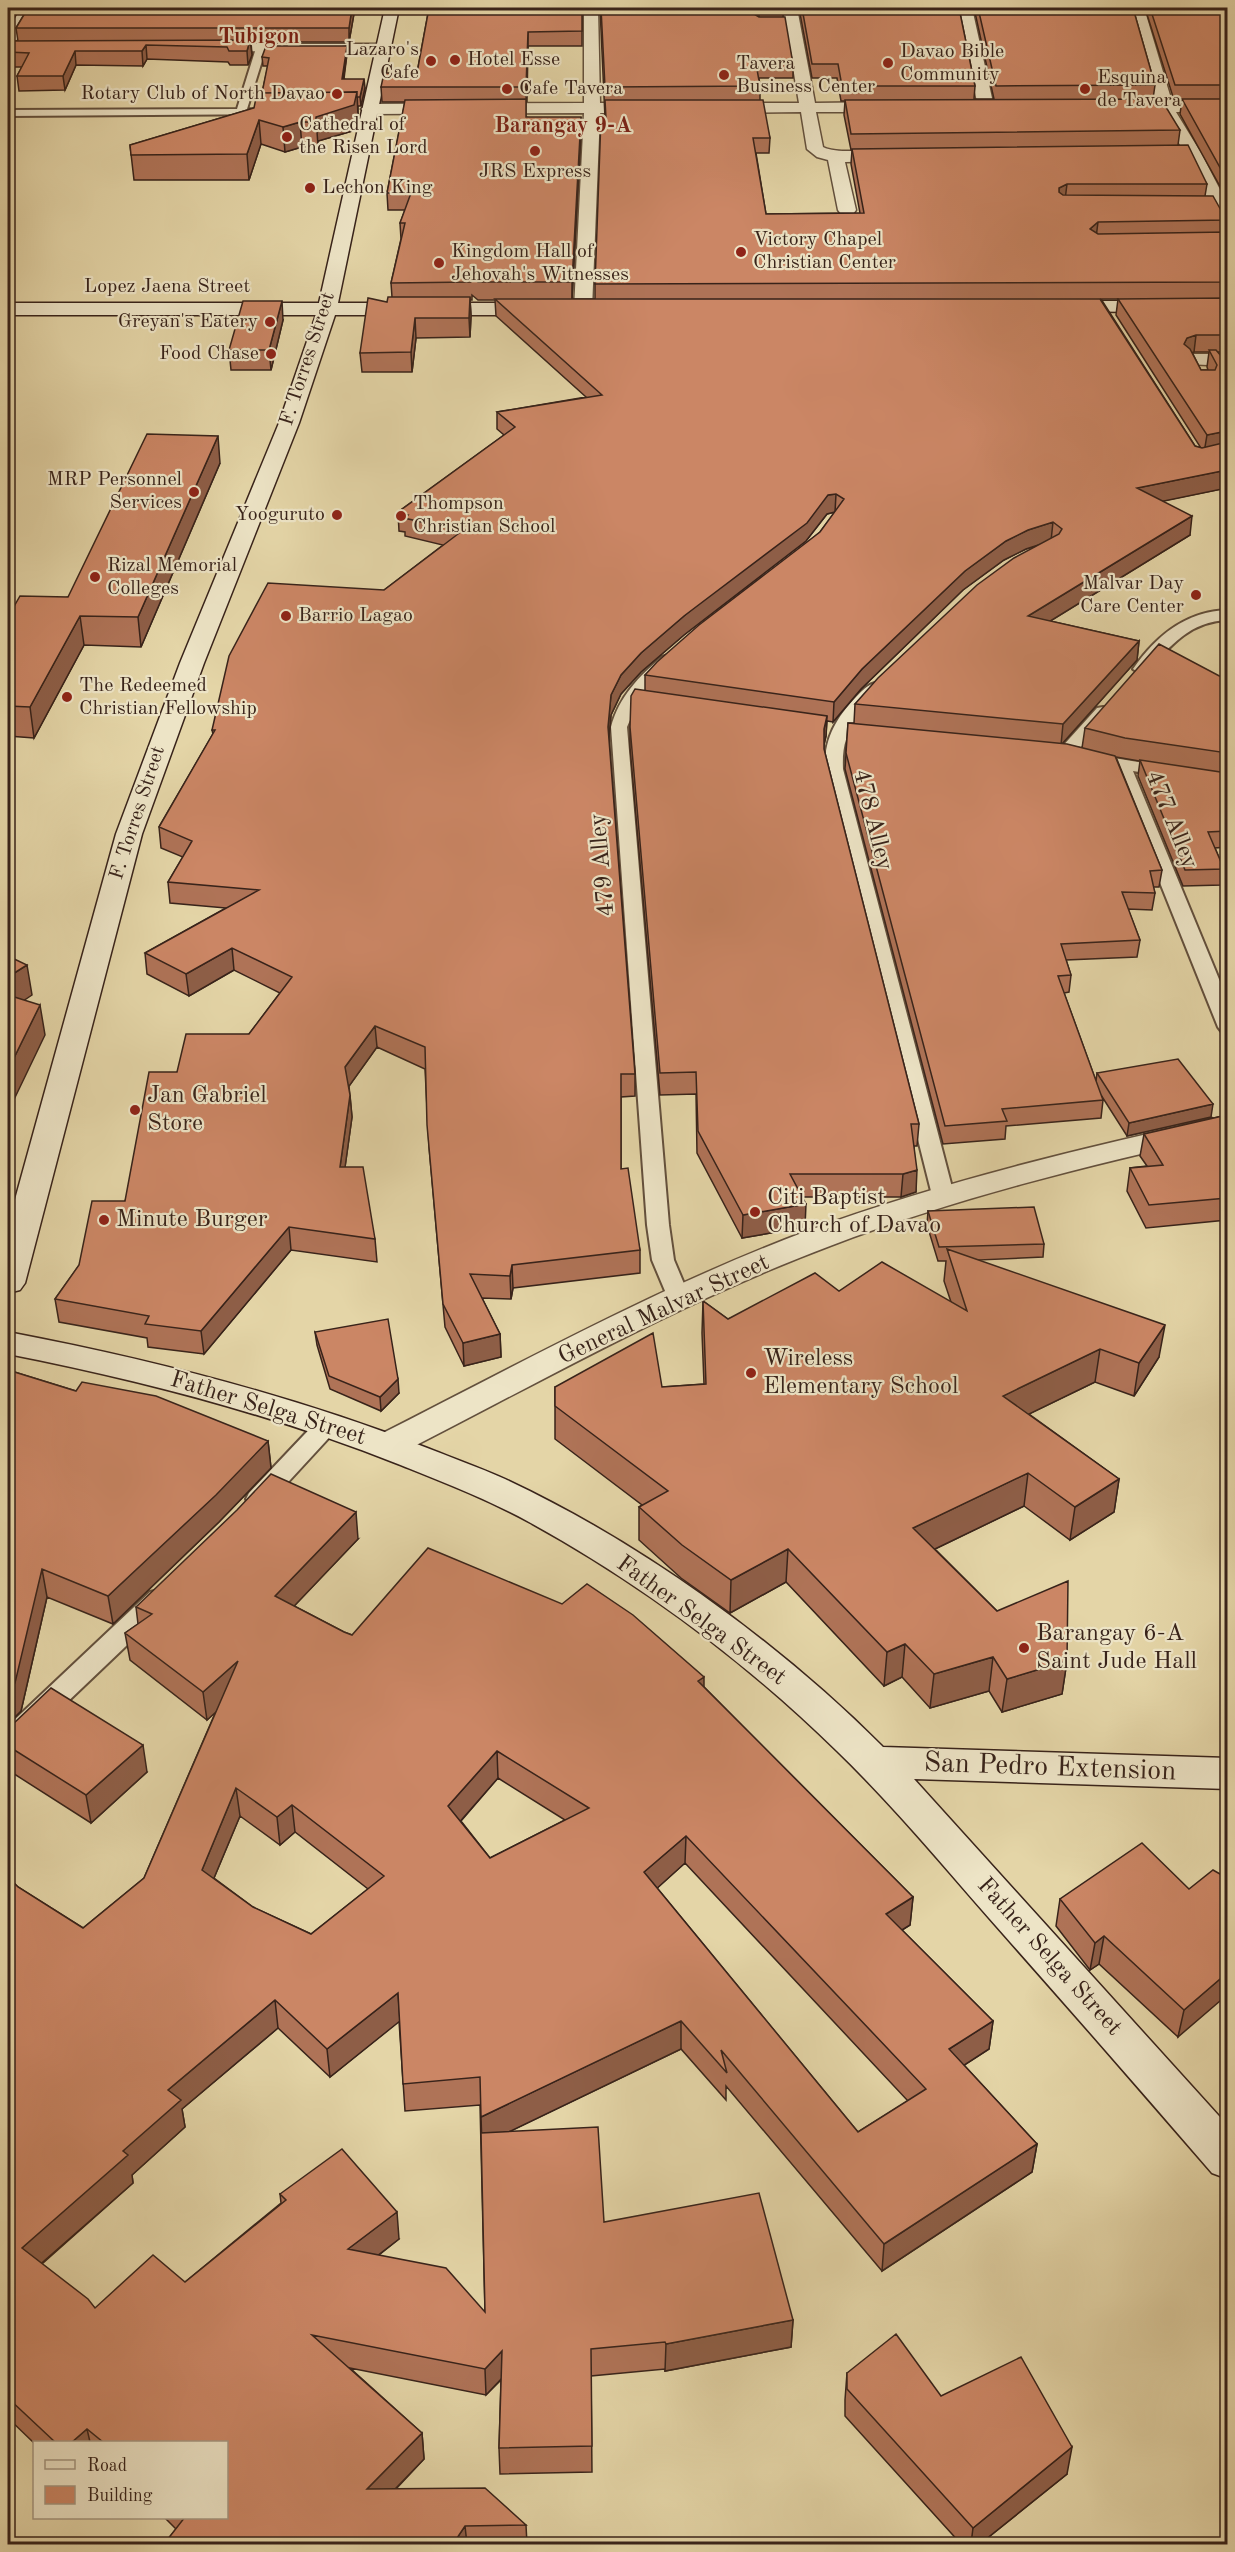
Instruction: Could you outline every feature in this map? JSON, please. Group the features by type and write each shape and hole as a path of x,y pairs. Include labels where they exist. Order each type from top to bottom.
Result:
{"street":[{"path":"11,47 28,8"},
{"name":"F. Torres Street","path":"8,1283 129,834 168,725 289,423 327,309 365,110 392,8"},
{"path":"584,309 592,108 591,8"},
{"path":"790,8 788,26 816,149 823,154 836,157 908,156"},
{"path":"964,8 986,107"},
{"path":"1137,8 1165,107 1193,153 1213,206 1227,224"},
{"path":"192,49 383,48"},
{"path":"708,108 902,107"},
{"path":"1105,107 1227,107"},
{"path":"365,110 662,108"},
{"path":"1169,153 1193,153"},
{"path":"836,157 847,210"},
{"path":"1046,307 1227,307"},
{"name":"Lopez Jaena Street","path":"8,309 607,309"},
{"path":"1198,367 1227,360"},
{"name":"General Malvar Street","path":"388,1445 679,1298 816,1239 943,1196 1051,1165 1227,1125"},
{"name":"Father Selga Street","path":"8,1343 85,1357 250,1399 388,1445 500,1491 580,1535 669,1593 808,1701 873,1762 1119,2034 1227,2159"},
{"name":"San Pedro Extension","path":"873,1762 1227,1774"}],"lane":[{"path":"241,112 261,48"},
{"path":"8,113 288,112"},
{"path":"1102,307 1113,325"},
{"path":"1127,685 1172,634 1188,623 1204,617 1227,615"},
{"name":"479 Alley","path":"679,1298 663,1260 656,1204 619,747 621,715 629,700 649,677 684,646"},
{"name":"478 Alley","path":"891,672 833,730 834,770 943,1196"},
{"path":"629,700 652,704"},
{"path":"1066,753 1112,702"},
{"path":"833,730 862,733"},
{"path":"1043,751 1066,753 1122,766 1227,782"},
{"name":"477 Alley","path":"1122,766 1227,1027"},
{"path":"245,1514 329,1424"},
{"path":"8,1742 179,1579"}],"building":[{"path":"28,8 352,8 349,28 16,28"},
{"path":"429,8 582,8 582,31 528,32 526,87 381,87 384,73 417,73"},
{"path":"601,8 759,8 752,13 759,17 785,17 793,64 756,64 760,86 605,87"},
{"path":"802,8 959,8 975,86 842,86 838,64 812,64"},
{"path":"978,8 1133,8 1155,85 996,86"},
{"path":"1150,8 1227,8 1227,85 1175,85"},
{"path":"250,40 247,51 229,51 227,47 146,45 142,51 75,51 63,76 17,76 29,53 8,52 8,41"},
{"path":"266,46 347,46 342,79 364,79 360,97 357,97 357,92 262,93 269,58 262,57"},
{"path":"357,92 354,105 316,117 316,122 300,122 283,127 259,120 247,154 131,155 130,145 254,108 257,93"},
{"path":"526,99 526,117 581,117 572,282 478,282 472,277 471,282 391,283 405,223 400,223 411,193 387,193 405,100"},
{"path":"1161,99 1180,130 851,134 845,100"},
{"path":"1182,99 1227,99 1227,180"},
{"path":"605,100 763,100 770,138 753,138 766,214 864,213 852,149 1188,145 1207,184 1067,184 1059,188 1059,192 1063,195 1213,196 1222,212 1227,214 1227,220 1098,222 1090,229 1098,234 1227,232 1227,282 595,284 601,118 606,118"},
{"path":"388,297 470,297 469,318 415,318 411,352 360,353 368,298 387,302"},
{"path":"1227,298 1227,335 1196,335 1187,338 1184,344 1190,349 1201,370 1215,370 1217,365 1209,350 1216,350 1227,363 1227,431 1207,435 1118,299"},
{"path":"495,299 1100,299 1195,446 1202,448 1227,442 1227,470 1137,488 1192,516 1028,616 1139,641 1063,724 855,704 878,678 977,585 1014,558 1059,534 1062,529 1053,522 1028,530 1006,541 965,571 862,669 834,702 645,675 699,625 820,532 844,499 836,494 828,495 807,523 684,616 641,653 621,675 611,695 608,727 635,1074 621,1074 621,1169 628,1168 640,1250 512,1265 510,1276 470,1274 500,1334 463,1343 443,1304 427,1125 425,1047 375,1026 345,1067 350,1095 340,1167 363,1167 375,1239 289,1227 201,1331 145,1324 149,1316 55,1299 79,1265 92,1201 125,1201 149,1072 177,1072 186,1034 249,1034 292,977 232,948 186,974 145,953 259,890 168,882 192,841 159,827 215,730 212,730 229,656 268,583 384,590 462,531 404,518 408,515 398,512 515,427 497,412 602,395"},
{"path":"243,301 282,301 269,350 229,350"},
{"path":"147,434 218,436 138,617 80,616 30,707 8,706 8,617 20,596 68,597"},
{"path":"1159,644 1227,680 1227,753 1125,738 1085,728"},
{"path":"635,689 827,716 824,729 824,749 919,1124 911,1124 917,1170 903,1174 790,1174 806,1204 743,1215 698,1131 696,1072 660,1073 630,727 631,696"},
{"path":"848,723 1067,744 1115,756 1162,870 1150,871 1155,893 1122,892 1140,940 1061,944 1071,975 1058,976 1103,1100 1002,1109 1007,1121 945,1126 846,753"},
{"path":"1140,760 1227,773 1227,831 1208,832 1224,869 1185,870"},
{"path":"8,956 27,965 8,977"},
{"path":"8,995 40,1005 8,1070"},
{"path":"1178,1059 1213,1104 1129,1123 1097,1073"},
{"path":"1227,1115 1227,1198 1149,1205 1130,1168 1163,1165 1144,1134"},
{"path":"1034,1207 1044,1244 939,1247 928,1211"},
{"path":"947,1249 1165,1325 1139,1363 1100,1349 1003,1396 1119,1479 1075,1507 1028,1473 913,1528 997,1611 1068,1581 1067,1661 1007,1679 993,1657 934,1674 905,1644 887,1652 788,1549 731,1580 682,1545 639,1507 668,1491 555,1406 555,1387 653,1333 662,1387 706,1384 703,1301 728,1319 815,1273 839,1291 882,1262 967,1311"},
{"path":"388,1319 398,1379 380,1397 329,1376 315,1332"},
{"path":"8,1370 76,1391 82,1382 156,1396 268,1441 216,1495 108,1596 42,1569 15,1683 8,1691"},
{"path":"271,1474 356,1512 275,1596 352,1635 428,1548 562,1604 587,1584 633,1615 704,1677 698,1681 913,1897 886,1914 993,2021 949,2049 1037,2144 884,2244 721,2050 727,2073 681,2021 481,2117 480,2077 403,2084 398,1993 327,2049 275,2000 168,2090 181,2100 123,2151 128,2155 22,2248 88,2299 95,2308 153,2255 185,2282 286,2200 280,2194 342,2149 397,2212 348,2249 446,2268 485,2312 481,2133 598,2127 604,2222 759,2193 793,2320 666,2344 665,2342 591,2349 592,2446 499,2448 502,2351 485,2369 312,2335 422,2433 367,2489 485,2488 526,2525 465,2526 453,2544 164,2544 183,2519 228,2519 228,2441 102,2441 87,2429 73,2441 54,2441 8,2398 8,1877 18,1887 83,1928 144,1878 238,1661 203,1692 125,1633 152,1614 136,1607","holes":["497,1751 589,1808 490,1858 448,1806","236,1788 277,1817 292,1805 384,1876 311,1934 253,1907 202,1870","686,1836 926,2089 858,2132 644,1872"]},
{"path":"51,1688 143,1745 86,1795 8,1746 8,1725 14,1723"},
{"path":"1142,1843 1189,1889 1213,1870 1227,1878 1227,1973 1184,2010 1104,1936 1095,1943 1060,1899"},
{"path":"896,2334 941,2396 1021,2357 1072,2447 973,2528 847,2389 847,2373"}],"place":[{"name":"Hotel Esse","path":"455,60"},
{"name":"Lazaro's Cafe","path":"431,61"},
{"name":"Davao Bible Community","path":"888,63"},
{"name":"Tavera Business Center","path":"724,75"},
{"name":"Cafe Tavera","path":"507,89"},
{"name":"Esquina de Tavera","path":"1085,89"},
{"name":"Rotary Club of North Davao","path":"337,94"},
{"name":"Cathedral of the Risen Lord","path":"287,137"},
{"name":"JRS Express","path":"535,151"},
{"name":"Lechon King","path":"310,188"},
{"name":"Victory Chapel Christian Center","path":"741,252"},
{"name":"Kingdom Hall of Jehovah's Witnesses","path":"439,263"},
{"name":"Greyan's Eatery","path":"270,322"},
{"name":"Food Chase","path":"271,354"},
{"name":"MRP Personnel Services","path":"194,492"},
{"name":"Yooguruto","path":"337,515"},
{"name":"Thompson Christian School","path":"401,516"},
{"name":"Rizal Memorial Colleges","path":"95,577"},
{"name":"Malvar Day Care Center","path":"1196,595"},
{"name":"Barrio Lagao","path":"286,616"},
{"name":"The Redeemed Christian Fellowship","path":"67,697"},
{"name":"Jan Gabriel Store","path":"135,1110"},
{"name":"Citi Baptist Church of Davao","path":"755,1212"},
{"name":"Minute Burger","path":"104,1220"},
{"name":"Wireless Elementary School","path":"751,1373"},
{"name":"Barangay 6-A Saint Jude Hall","path":"1024,1648"}],"district":[{"name":"Tubigon","path":"259,37"},
{"name":"Barangay 9-A","path":"563,126"}]}
